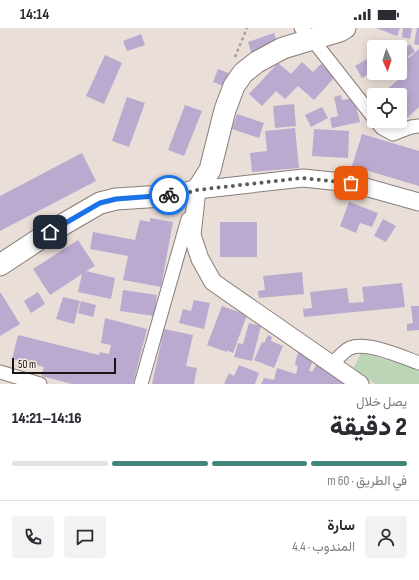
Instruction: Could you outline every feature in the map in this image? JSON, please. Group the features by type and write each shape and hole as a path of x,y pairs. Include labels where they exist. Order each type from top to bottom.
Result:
{"main road":[{"path":"0,265 50,232 100,203 116,199 179,195 197,190 210,170 225,110 234,86 243,73 257,62 306,33 340,31 345,28"}],"street":[{"path":"306,33 367,109"},
{"path":"382,128 393,134 411,127 419,126"},
{"path":"197,190 302,178 351,183 419,202"},
{"path":"197,190 192,235 200,259 212,282 360,384"},
{"path":"141,384 197,190"},
{"path":"331,365 349,348 359,346 377,349 419,363"},
{"path":"0,372 40,384"}],"green space":[{"path":"361,353 419,370 419,384 375,384 353,369"}],"building":[{"path":"376,28 400,28 397,36"},
{"path":"403,28 412,28 410,39 402,37"},
{"path":"417,28 419,28 419,45 414,44"},
{"path":"274,33 278,45 252,55 248,42"},
{"path":"141,34 145,45 127,51 123,41"},
{"path":"410,44 415,52 407,57 407,46"},
{"path":"419,49 419,107 407,118 407,88 389,88 398,80 407,80 407,56 409,58"},
{"path":"105,55 122,63 104,104 86,96"},
{"path":"367,59 367,75 362,78 355,66"},
{"path":"302,62 313,72 321,64 335,77 314,100 298,86 285,99 276,91 262,106 249,94 278,63 291,74"},
{"path":"218,69 231,74 226,87 213,82"},
{"path":"341,95 342,100 354,98 360,122 332,128 330,118 338,116 334,97"},
{"path":"127,97 145,103 129,147 112,141"},
{"path":"294,104 296,126 275,128 273,106"},
{"path":"185,105 202,111 184,156 168,150"},
{"path":"322,107 328,118 311,127 305,115"},
{"path":"237,114 264,123 259,138 232,129"},
{"path":"295,128 299,168 252,172 250,153 267,151 265,131"},
{"path":"314,129 349,131 348,158 312,156"},
{"path":"362,134 419,151 419,186 352,166"},
{"path":"82,153 96,181 0,231 0,196"},
{"path":"349,202 378,213 372,227 360,223 356,233 340,226"},
{"path":"150,218 173,222 161,287 123,280 128,256 90,249 93,232 135,240 140,220 150,222"},
{"path":"383,219 396,226 386,242 374,236"},
{"path":"220,222 257,222 257,257 220,257"},
{"path":"78,240 95,266 86,271 115,278 111,299 78,292 82,274 50,295 33,269"},
{"path":"302,272 304,294 259,298 258,291 265,290 263,276"},
{"path":"402,283 405,307 304,317 303,309 312,308 310,292 347,288 349,303 364,302 362,287"},
{"path":"123,290 157,295 154,316 120,311"},
{"path":"38,292 45,304 31,313 24,301"},
{"path":"0,293 20,324 0,336"},
{"path":"63,297 80,301 74,324 56,319"},
{"path":"194,300 210,303 204,329 179,323 183,309 191,311"},
{"path":"81,301 96,305 93,317 78,313"},
{"path":"222,306 247,315 233,353 207,345"},
{"path":"411,306 419,306 419,330 407,331 407,324 413,323"},
{"path":"105,318 147,329 133,384 72,384 41,376 44,367 12,359 18,335 99,355 100,352 109,354 111,345 101,343"},
{"path":"249,323 261,326 252,361 234,357 238,343 243,344"},
{"path":"164,329 193,335 186,366 197,368 194,384 152,384"},
{"path":"268,335 272,337 271,341 283,346 274,368 254,360 262,342 264,343"},
{"path":"298,352 304,353 313,361 309,370 312,372 319,361 352,384 261,384 264,378 274,380 277,368 296,374 298,367 295,364"},
{"path":"239,365 259,373 255,384 224,384 229,373 234,376"}],"way so far":[{"path":"169,195 179,195 197,190 302,178 351,183"}],"route":[{"path":"50,232 100,203 116,199 169,195"}]}
